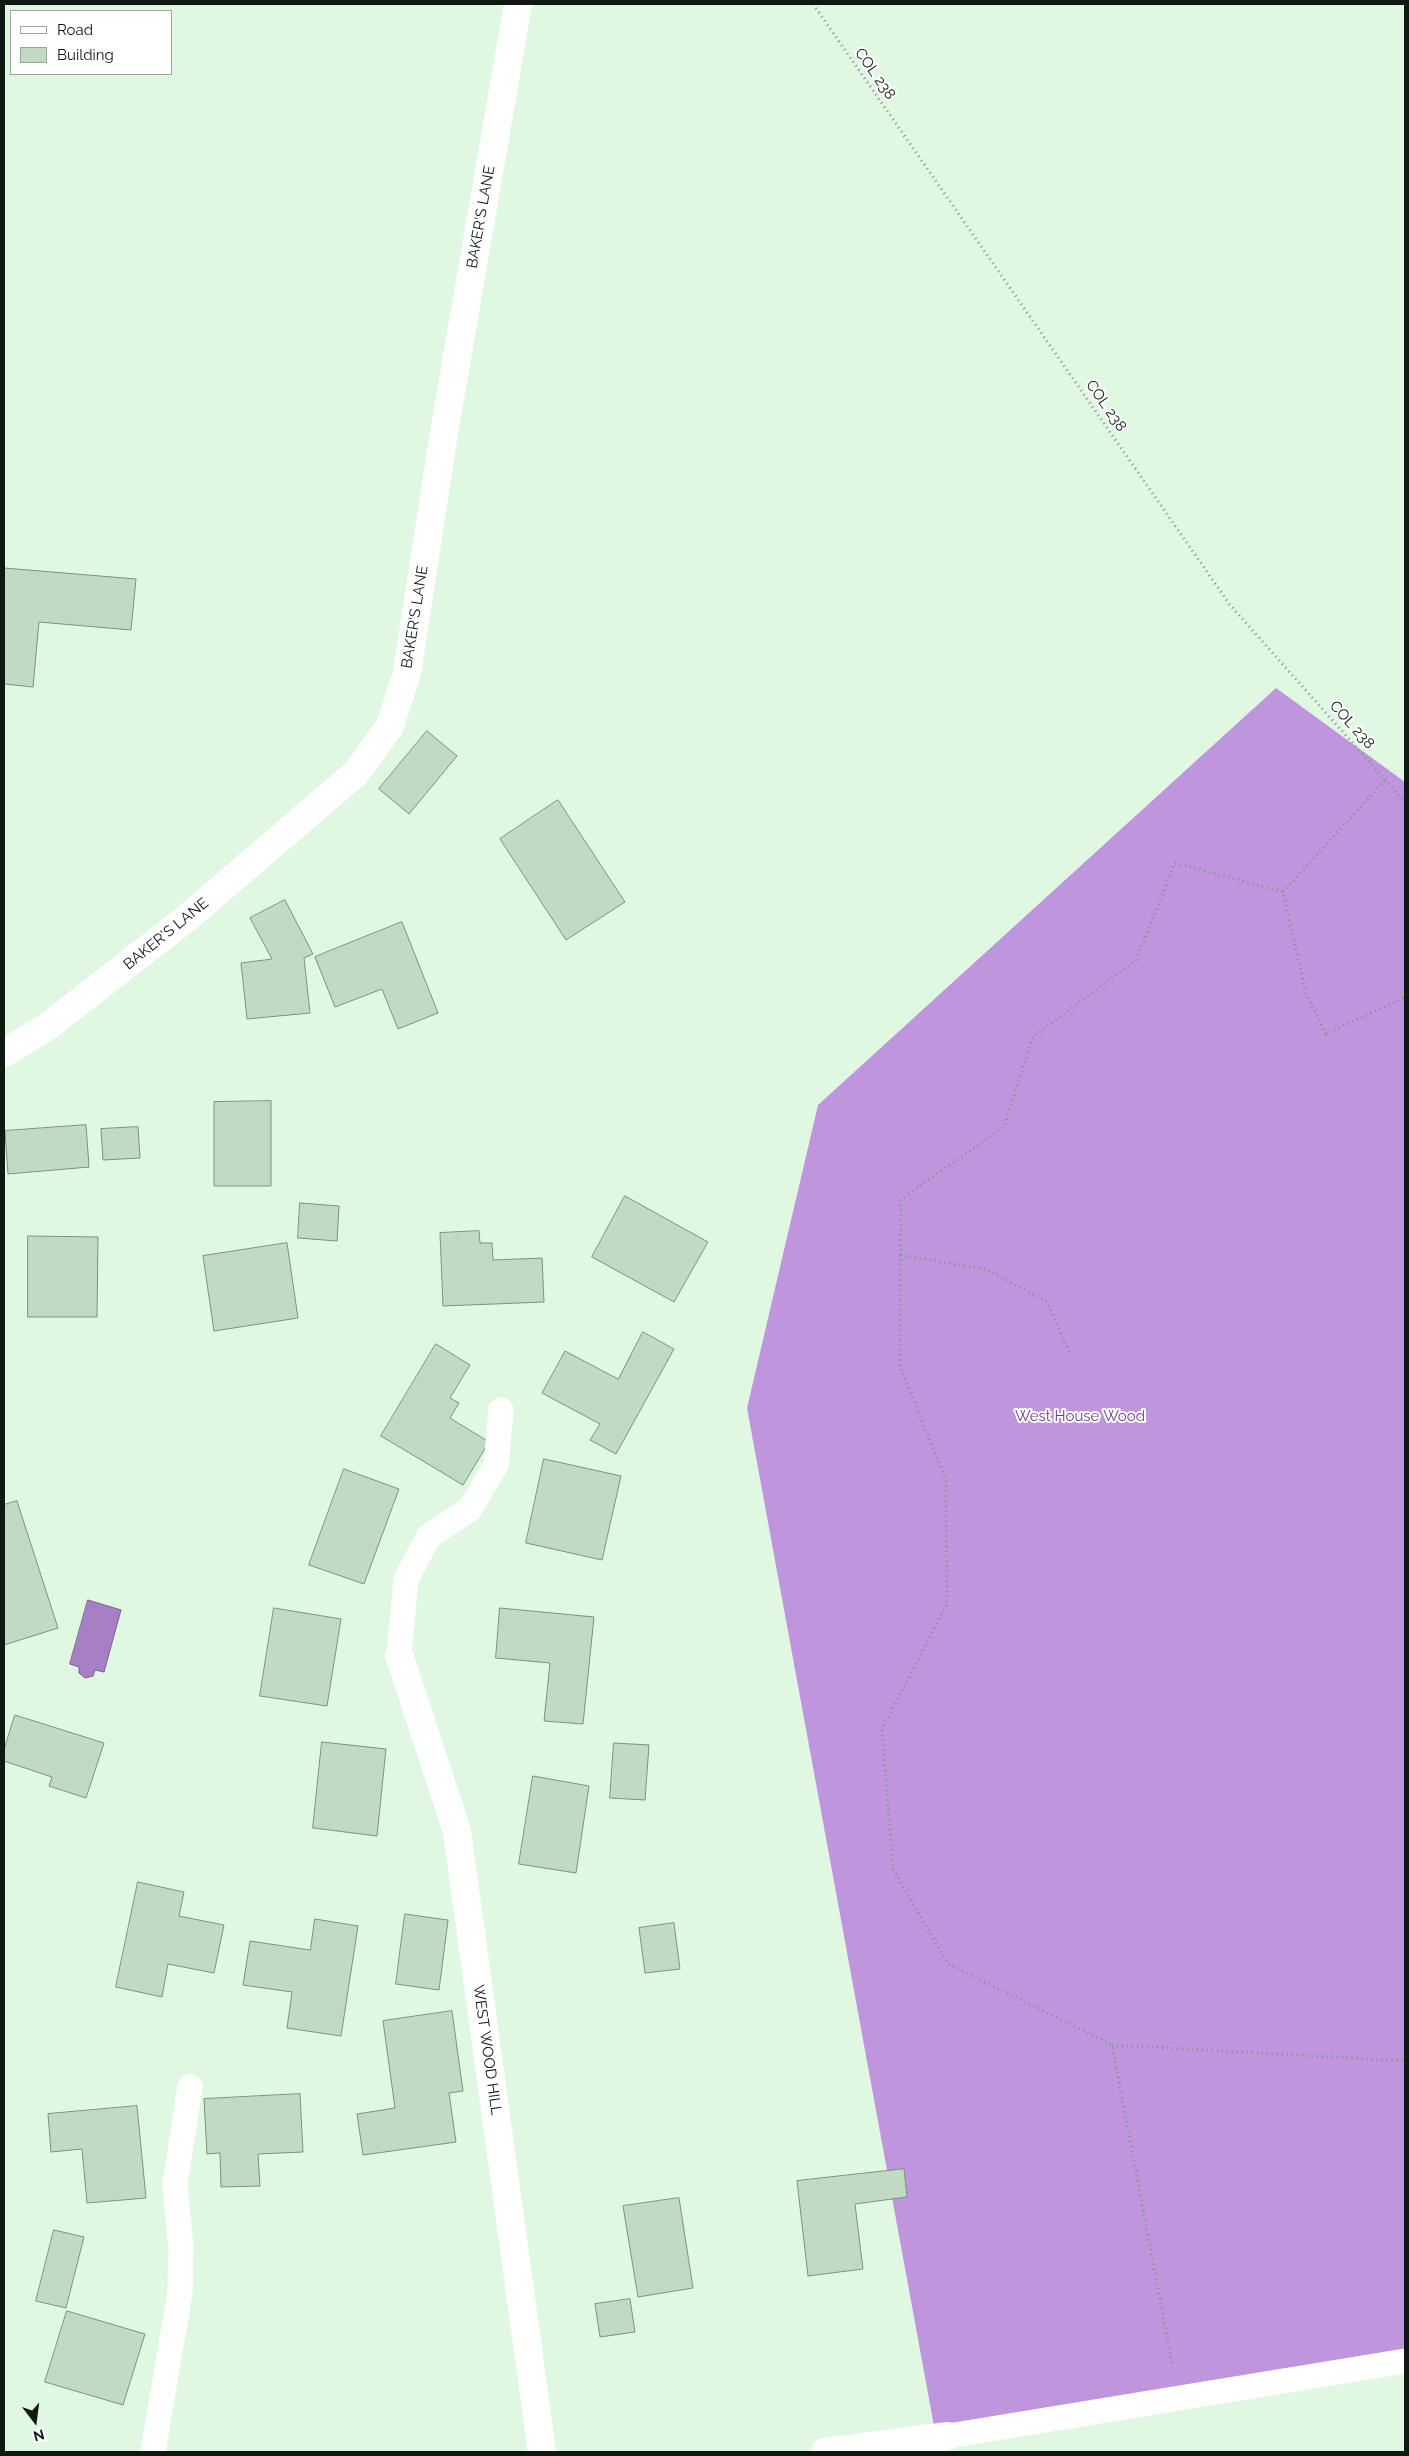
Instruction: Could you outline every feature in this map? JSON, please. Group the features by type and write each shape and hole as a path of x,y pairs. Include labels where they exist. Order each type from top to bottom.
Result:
{"street":[{"name":"BAKER'S LANE","path":"4,1053 47,1027 187,918 356,773 390,726 407,673 444,433 518,4"},
{"name":"WEST WOOD HILL","path":"399,1656 457,1831 542,2452"},
{"path":"824,2452 948,2436"}],"lane":[{"path":"399,1656 406,1579 429,1536 470,1508 496,1465 502,1410"},
{"path":"153,2452 180,2293 181,2248 175,2184 190,2087"},
{"path":"948,2436 1405,2361"}],"path":[{"name":"COL 238","path":"813,4 1230,604 1405,802"},
{"path":"1283,892 1386,780"},
{"path":"1283,892 1176,863 1136,960 1033,1036 1004,1127 901,1199 900,1366 946,1480 947,1604 882,1729 893,1869 948,1964 1112,2045 1405,2061"},
{"path":"1283,892 1306,993 1326,1034 1403,998 1405,1000"},
{"path":"900,1255 985,1268 1047,1302 1070,1352"},
{"path":"1112,2045 1178,2398"}],"green space":[{"name":"West House Wood","path":"1276,688 1405,782 1405,2361 936,2437 747,1408 818,1105"}],"shaded area":[{"path":"88,1600 121,1610 104,1672 95,1670 93,1676 85,1678 79,1673 79,1667 70,1664"}],"building":[{"path":"4,568 136,579 131,630 39,622 33,687 4,684"},
{"path":"427,731 457,756 409,814 379,789"},
{"path":"558,800 625,902 566,940 500,839"},
{"path":"285,900 313,954 304,958 310,1013 247,1019 241,963 272,959 250,918"},
{"path":"402,922 438,1013 398,1029 382,989 335,1007 315,957"},
{"path":"271,1101 271,1186 214,1186 214,1102"},
{"path":"86,1125 89,1167 8,1174 5,1131"},
{"path":"138,1127 140,1158 103,1160 101,1129"},
{"path":"625,1196 708,1242 674,1302 592,1257"},
{"path":"300,1203 339,1206 337,1241 298,1238"},
{"path":"479,1231 480,1243 492,1243 493,1260 542,1258 544,1302 443,1306 440,1233"},
{"path":"28,1236 98,1237 97,1317 28,1317"},
{"path":"287,1243 298,1318 214,1331 203,1256"},
{"path":"643,1332 674,1349 616,1454 590,1440 600,1424 542,1393 565,1351 618,1379"},
{"path":"436,1344 470,1365 450,1398 459,1403 450,1418 489,1442 463,1485 381,1436"},
{"path":"544,1459 621,1476 602,1560 526,1543"},
{"path":"344,1469 399,1489 364,1584 309,1565"},
{"path":"17,1501 58,1628 4,1645 4,1505"},
{"path":"274,1608 341,1619 327,1706 260,1696"},
{"path":"500,1608 594,1617 583,1724 544,1721 550,1663 496,1658"},
{"path":"15,1715 104,1743 86,1798 49,1786 52,1777 4,1761 4,1750"},
{"path":"322,1742 386,1749 377,1836 313,1828"},
{"path":"614,1743 649,1745 645,1800 610,1798"},
{"path":"533,1776 589,1786 576,1873 519,1864"},
{"path":"138,1882 184,1892 179,1916 224,1925 214,1973 168,1964 162,1997 116,1987"},
{"path":"405,1914 448,1920 439,1990 396,1984"},
{"path":"315,1919 358,1926 341,2036 287,2028 292,1992 243,1985 250,1941 310,1950"},
{"path":"674,1923 680,1969 645,1973 639,1928"},
{"path":"452,2011 463,2091 449,2093 456,2142 363,2155 357,2114 395,2108 383,2021"},
{"path":"300,2094 303,2152 258,2154 260,2186 221,2187 220,2153 207,2154 204,2099"},
{"path":"137,2106 146,2198 87,2203 82,2149 51,2152 48,2114"},
{"path":"904,2169 907,2197 855,2204 863,2269 808,2276 797,2181"},
{"path":"679,2198 693,2288 638,2297 623,2206"},
{"path":"54,2230 84,2237 66,2308 36,2301"},
{"path":"630,2299 635,2332 600,2337 595,2304"},
{"path":"67,2311 145,2334 123,2405 45,2382"}]}
